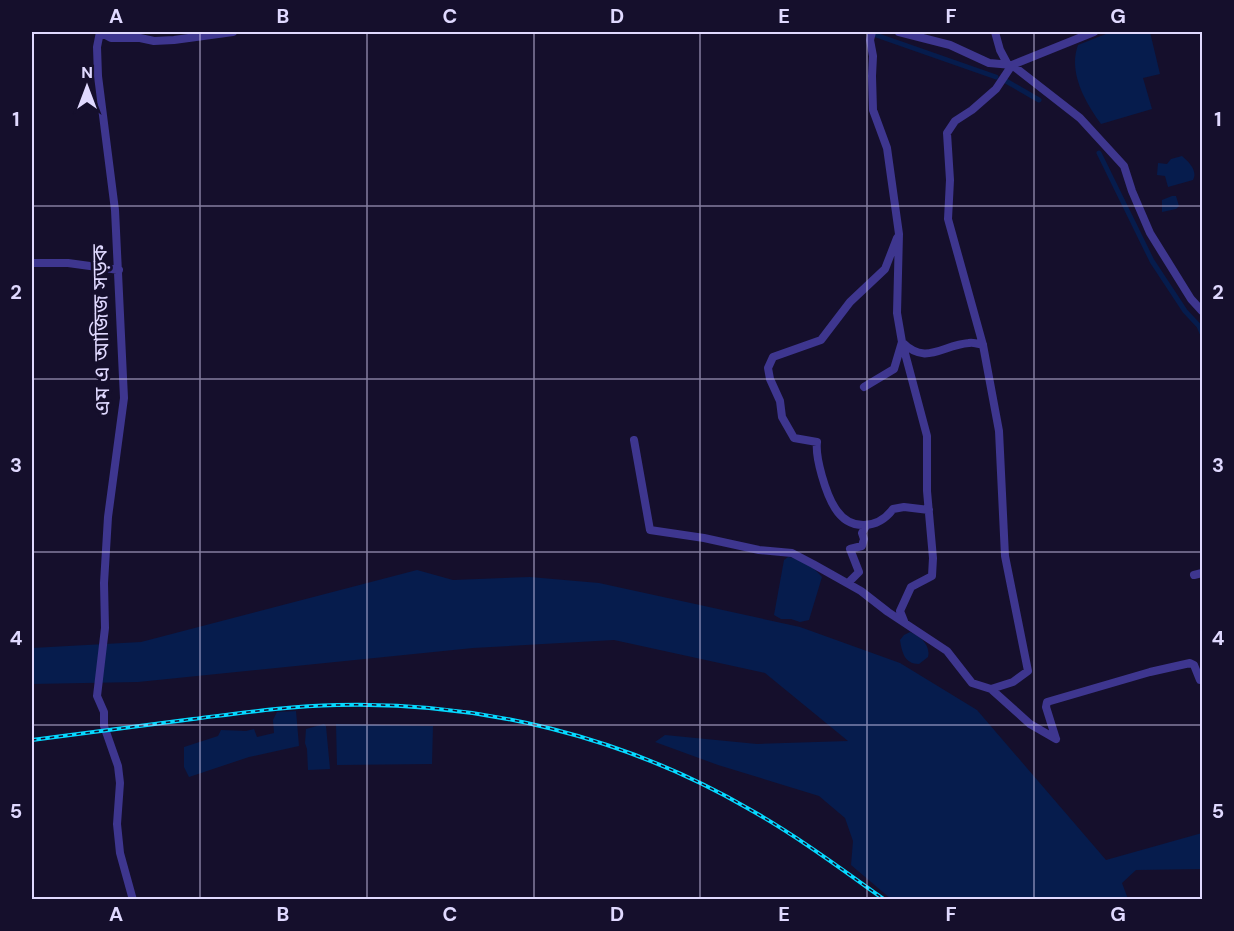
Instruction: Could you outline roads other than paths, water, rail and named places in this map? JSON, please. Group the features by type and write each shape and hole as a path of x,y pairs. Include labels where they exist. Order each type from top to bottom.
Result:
{"street":[{"path":"100,32 111,38 154,40 174,40 232,32"},
{"name":"এম এ আজিজ সড়ক","path":"100,32 97,47 98,76 115,210 124,398 108,517 104,583 105,628 97,696 104,712 104,726 117,766 120,783 117,824 120,853 133,900"},
{"path":"872,32 870,40 873,56 873,110 887,148 899,234 897,313 902,342 927,436 932,576 911,587 900,611 904,621"},
{"path":"899,32 950,45 989,63 1010,65 1094,32"},
{"path":"995,32 1000,50 1010,65 1080,118 1124,166 1150,233 1191,299 1203,311"},
{"path":"991,689 1013,682 1028,671 1005,556 999,431 983,345 948,219 950,180 947,133 955,121 996,90 1010,65"},
{"path":"899,234 885,269 850,302 821,340 773,357 768,368 770,379 780,401 782,417 794,438 817,442 817,459 836,509 849,521 866,526 886,518 893,509 904,507 929,510"},
{"path":"32,263 68,264 119,270"},
{"path":"902,342 911,351 926,354 970,342 983,345"},
{"path":"864,387 894,369 902,342"},
{"path":"634,440 650,530 704,538 759,550 792,553 848,583 904,621 946,651 972,683 991,689 1030,724 1056,739 1046,707 1047,702 1150,672 1190,663 1194,665 1200,680 1203,680"},
{"path":"848,583 859,572 850,549 862,546 864,539 862,534 866,526"},
{"path":"1194,575 1203,573"}],"water":[{"path":"107,32 186,32 146,34"},
{"path":"1111,32 1150,32 1160,74 1143,78 1152,109 1101,124 1080,86 1075,55 1078,45"},
{"path":"1182,156 1194,170 1193,180 1168,187 1165,176 1157,175 1158,163 1167,164 1171,159"},
{"path":"1176,196 1179,206 1176,209 1162,212 1162,200"},
{"path":"788,557 807,564 822,577 809,620 800,622 781,619 774,615 784,560"},
{"path":"417,570 453,580 530,577 599,583 800,627 900,663 977,710 1106,860 1202,833 1202,869 1136,870 1122,883 1128,899 891,899 851,865 853,841 845,818 819,796 718,765 655,742 665,735 757,744 848,741 765,673 614,640 473,648 138,682 32,684 32,648 141,642"},
{"path":"910,632 921,639 928,649 928,657 919,664 907,660 902,649 900,640"},
{"path":"296,711 299,746 249,757 189,777 184,767 184,747 218,736 221,730 254,729 257,737 274,733 273,720 277,712"},
{"path":"324,724 330,769 308,770 306,729"},
{"path":"336,724 433,726 432,764 337,765"}],"waterway":[{"path":"876,35 996,77"},
{"path":"1006,81 1039,100"},
{"path":"1099,153 1152,261 1202,333"}],"railway":[{"path":"32,740 247,712 337,705 391,705 445,709 498,717 551,728 602,743 702,784 784,830 885,900"}]}
